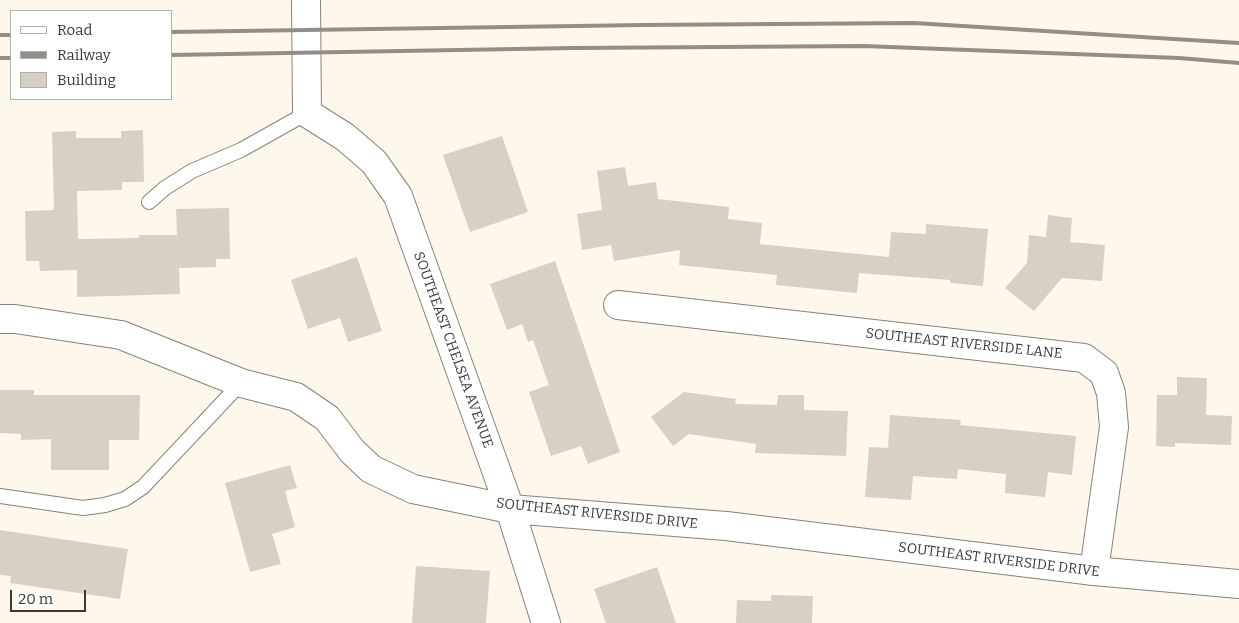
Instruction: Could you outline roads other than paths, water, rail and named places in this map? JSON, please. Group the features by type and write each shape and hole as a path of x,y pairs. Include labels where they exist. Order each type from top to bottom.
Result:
{"street":[{"path":"306,0 307,113"},
{"name":"SOUTHEAST CHELSEA AVENUE","path":"307,113 346,137 374,162 398,196 510,509 546,623"},
{"name":"SOUTHEAST RIVERSIDE LANE","path":"618,305 1084,358 1104,373 1111,393 1114,427 1094,571"},
{"name":"SOUTHEAST RIVERSIDE DRIVE","path":"0,319 15,319 121,335 240,382 296,397 326,418 352,451 370,469 413,489 510,509 726,526 1094,571 1239,584"}],"lane":[{"path":"149,202 165,188 192,171 241,150 307,113"},
{"path":"0,496 83,508 104,506 125,498 143,487 240,382"}],"railway":[{"path":"172,32 914,23 1239,43"},
{"path":"0,35 10,35"},
{"path":"172,55 573,48 863,46 1179,58 1239,63"},
{"path":"0,58 10,58"}]}
